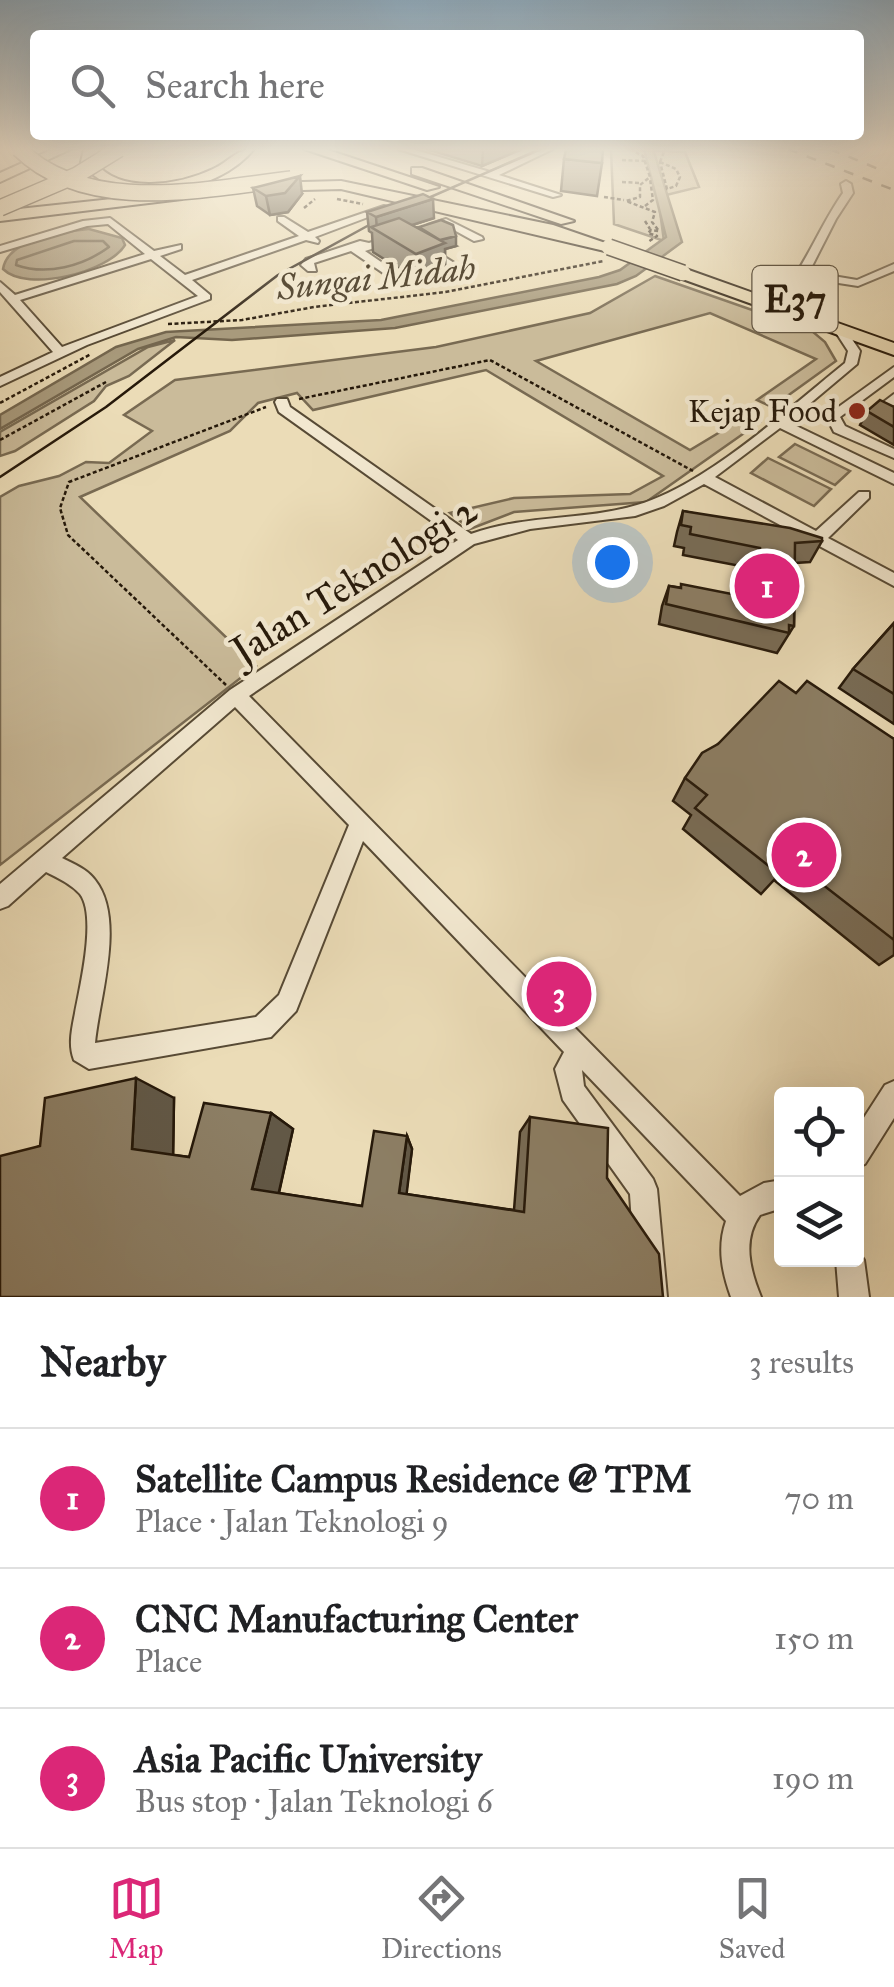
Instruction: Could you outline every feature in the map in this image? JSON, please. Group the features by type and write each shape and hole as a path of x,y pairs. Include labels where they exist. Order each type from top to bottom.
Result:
{"highway":[{"path":"0,216 59,210"},
{"path":"459,210 568,236"},
{"name":"E37","path":"490,210 568,236 787,296 888,342"},
{"name":"E37","path":"511,210 613,249"},
{"name":"E37","path":"689,268 839,328 888,342"}],"street":[{"path":"185,279 383,210"},
{"path":"787,296 806,275 837,210"},
{"path":"281,218 332,254"},
{"path":"0,248 105,220 205,294 204,299 2,377"},
{"path":"420,229 446,222 478,239"},
{"path":"312,269 306,264 374,240 402,236"},
{"path":"416,244 462,270"},
{"path":"13,299 178,247"},
{"path":"355,248 399,279"},
{"path":"806,275 858,283 894,267"},
{"path":"0,285 60,352"},
{"name":"Jalan Teknologi 2","path":"0,898 236,695 469,540 502,526 636,511 666,502 703,477 855,358 839,328"},
{"path":"888,342 894,363"},
{"path":"894,371 878,379 833,416 840,429 894,454"},
{"path":"878,379 894,386"},
{"path":"894,398 880,412 894,419"},
{"path":"282,402 284,409 469,540"},
{"path":"778,422 894,479"},
{"path":"703,477 894,580"},
{"path":"817,539 864,495"},
{"path":"236,695 740,1217"},
{"path":"44,860 90,888 95,900 96,939 83,1040 89,1057 262,1028 288,1002 360,824"},
{"path":"579,1050 568,1069 572,1091 644,1189 652,1297"},
{"path":"864,1143 894,1094"},
{"path":"746,1297 734,1262 733,1245 740,1217 758,1198 774,1195"},
{"path":"851,1267 854,1297"}],"path":[{"path":"372,210 375,213"},
{"path":"645,221 651,230 659,231 652,222 656,220 655,212 647,210"},
{"path":"645,244 657,236 648,233 651,230"},
{"path":"160,326 192,320 242,320 314,306 445,292 613,249"},
{"path":"0,404 94,352"},
{"path":"236,695 68,535 59,514 60,494 68,482 282,402 490,360 703,477"},
{"path":"0,440 106,382"}],"shaded area":[{"path":"613,210 660,210 664,241 614,224"},
{"path":"655,276 812,331 825,342 836,361 772,407 757,400 816,359 710,313 536,361 690,450 750,414 760,422 646,502 514,512 470,529 450,513 514,498 630,494 663,476 486,370 313,410 297,393 258,403 230,431 80,497 256,666 0,865 0,497 19,486 59,476 86,462 109,463 152,431 124,415 175,380 436,347 590,313"},
{"path":"175,340 129,376 106,386 94,401 15,451 0,456 0,432 148,347"},
{"path":"795,444 850,471 835,485 779,457"},
{"path":"768,458 831,489 814,506 751,473"}],"water":[{"path":"659,210 672,210 682,242 636,276 617,284 395,328 232,340 176,337 138,349 0,429 0,415 116,347 166,332 381,320 599,277 620,270 666,237"},
{"path":"89,229 122,238 125,245 103,264 67,276 30,279 3,269 15,250 38,238"}],"building":[{"path":"375,210 400,210 376,217 367,212"},
{"path":"399,218 445,243 416,254 371,227"},
{"path":"441,220 453,225 456,236 440,240 419,227"},
{"path":"880,400 894,407 894,427 867,411"},
{"path":"683,511 790,528 822,538 795,543 794,626 789,625 789,633 666,604 669,586 681,588 681,584 757,599 760,548 690,534 691,527 681,525"},
{"path":"894,623 894,694 853,669"},
{"path":"779,681 796,693 807,681 894,739 894,940 791,860 779,874 695,808 707,795 685,778 702,753 718,744"},
{"path":"136,1078 132,1149 189,1157 204,1103 271,1113 252,1189 362,1206 374,1131 407,1136 399,1193 524,1212 530,1117 608,1128 607,1178 659,1254 663,1297 0,1297 0,1156 40,1146 45,1098"}],"tram line":[{"path":"0,477 106,407 278,275 402,210"}],"place":[{"name":"Kejap Food","path":"857,411"},
{"name":"Satellite Campus Residence @ TPM","path":"767,586"},
{"name":"CNC Manufacturing Center","path":"804,855"},
{"name":"Asia Pacific University","path":"559,994"}],"water label":[{"name":"Sungai Midah","path":"376,278"}]}
